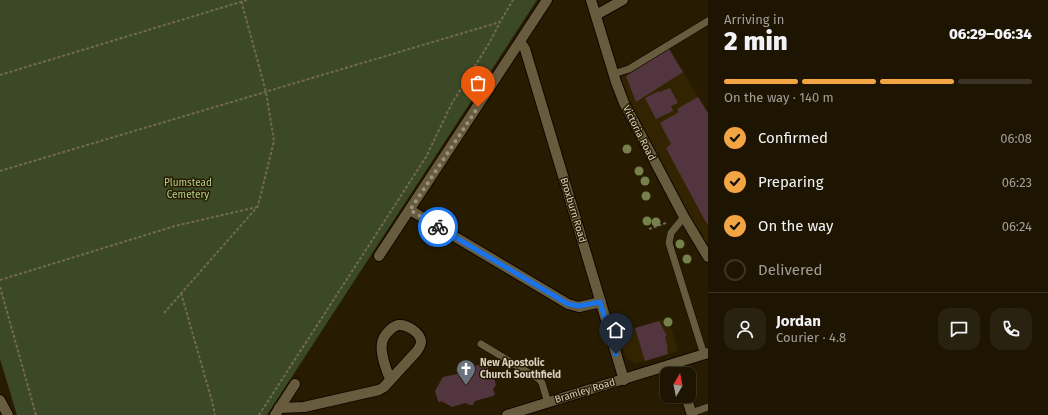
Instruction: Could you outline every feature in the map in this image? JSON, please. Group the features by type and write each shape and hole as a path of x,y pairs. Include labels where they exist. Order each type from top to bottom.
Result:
{"street":[{"path":"379,256 547,0"},
{"name":"Victoria Road","path":"591,0 613,74 624,103 684,218 708,257"},
{"path":"596,15 623,0"},
{"name":"Broxburn Road","path":"520,42 525,49 624,380"},
{"path":"410,210 568,304 579,306 600,302"},
{"path":"277,412 379,390 390,379 418,351 421,343 420,337 416,332 406,326 397,325 383,338 383,354 390,379"},
{"name":"Bramley Road","path":"507,415 706,354"},
{"path":"676,363 677,367"},
{"path":"277,412 295,384"},
{"path":"0,400 8,415"},
{"path":"688,403 691,414"},
{"path":"0,411 1,415"}],"lane":[{"path":"613,74 630,69 708,21"},
{"path":"684,218 671,233 669,243 706,354"},
{"path":"482,344 539,379 542,383 548,403"},
{"path":"691,414 708,407"}],"path":[{"path":"0,75 247,0"},
{"path":"259,415 426,157 452,103 491,40 513,0"},
{"path":"164,313 258,206 274,141 266,92 241,1"},
{"path":"0,171 500,22"},
{"path":"0,280 175,226 258,206"},
{"path":"649,229 669,221"},
{"path":"0,287 36,415"},
{"path":"181,293 215,415"}],"shaded area":[{"path":"669,49 708,113 708,257 616,82"},
{"path":"668,318 678,351 636,364 626,358 619,333"}],"green space":[{"name":"Plumstead Cemetery","path":"0,0 537,0 267,415 17,415 0,359"}],"building":[{"path":"669,49 683,72 636,102 626,76"},
{"path":"670,88 678,103 671,106 673,111 656,119 645,98 659,91 660,92"},
{"path":"698,97 708,113 708,225 666,148 671,144 660,123 679,112 677,109"},
{"path":"659,321 667,336 665,337 668,354 645,361 635,328"},
{"name":"New Apostolic Church Southfield","path":"484,363 487,365 489,372 493,374 496,385 493,389 495,394 493,396 475,401 473,405 465,403 452,407 438,401 435,391 443,377 457,374 462,368 468,371 474,370 475,366"}],"way so far":[{"path":"438,227 410,210 478,107"}],"place":[{"name":"New Apostolic Church Southfield","path":"466,386"}],"route":[{"path":"438,227 568,304 575,307 600,302 616,354"}]}
